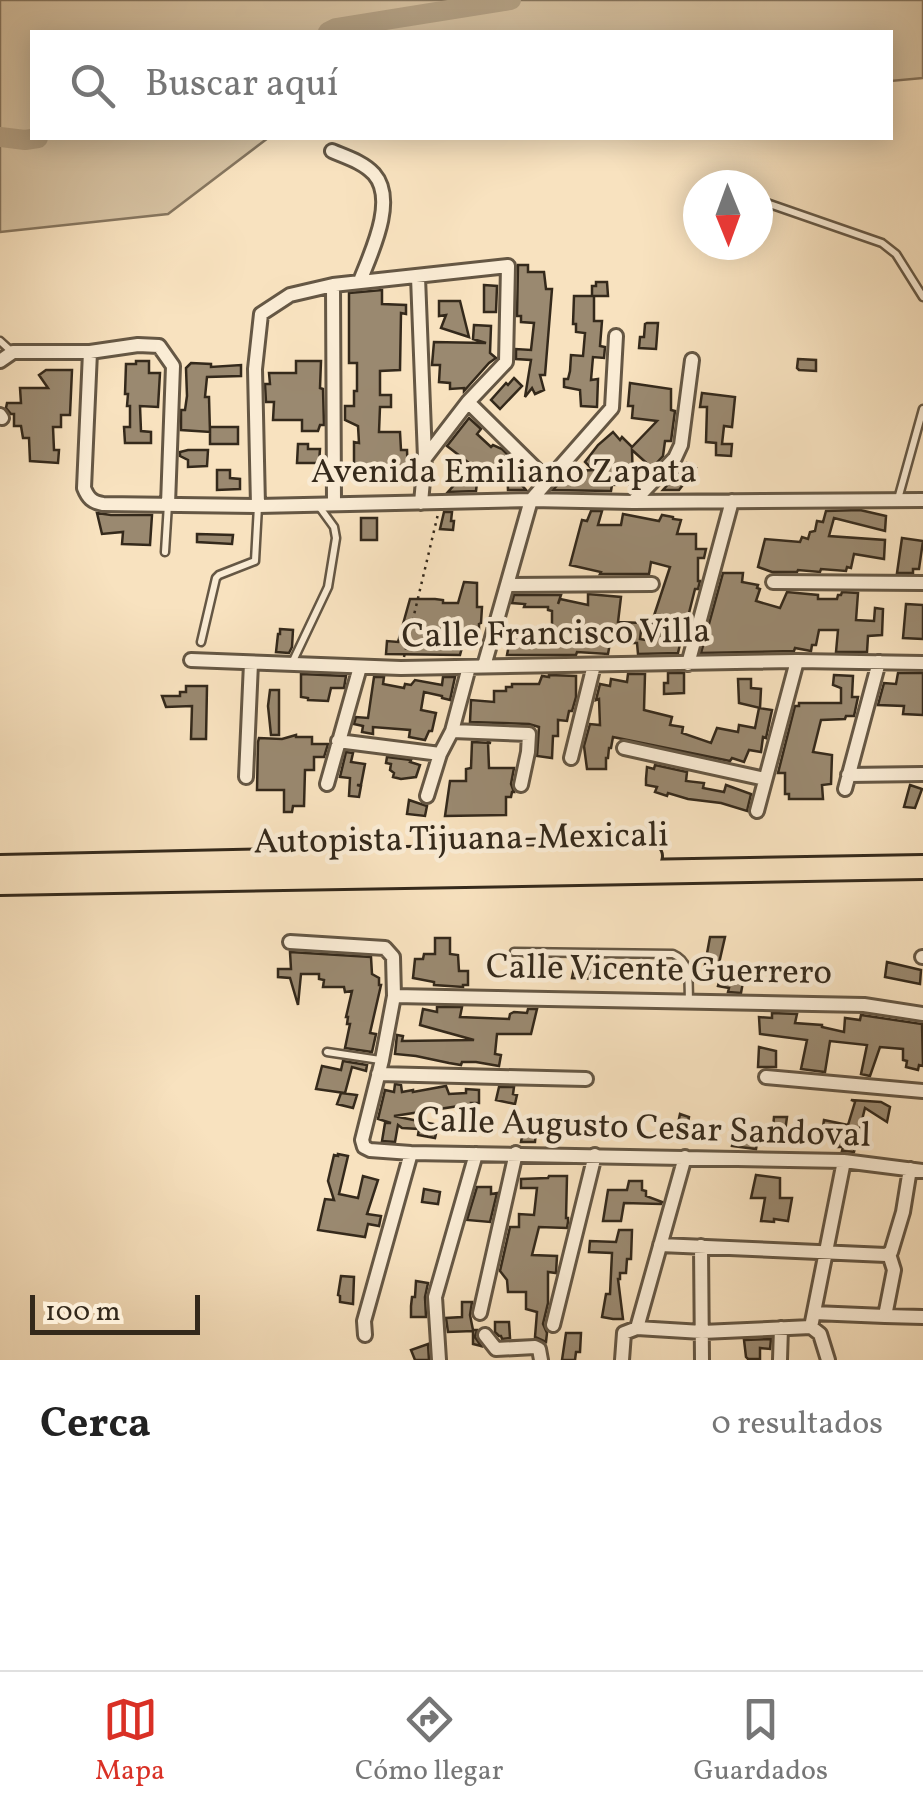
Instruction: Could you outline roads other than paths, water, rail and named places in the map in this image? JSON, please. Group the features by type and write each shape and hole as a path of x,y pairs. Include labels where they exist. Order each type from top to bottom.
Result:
{"highway":[{"name":"Autopista Tijuana-Mexicali","path":"0,867 923,852"},
{"name":"Autopista Tijuana-Mexicali","path":"0,883 923,867"}],"street":[{"path":"332,151 375,175 382,191 373,248 360,281"},
{"path":"258,506 255,369 260,314 290,295 333,285 508,266 506,362 424,458"},
{"path":"418,277 424,458 421,503"},
{"path":"333,285 334,503"},
{"path":"428,796 440,754 507,584 530,500 612,408 616,336"},
{"path":"0,362 12,352 90,352 158,346 173,366 168,504"},
{"name":"Avenida Emiliano Zapata","path":"90,352 84,488 87,497 103,504 923,500"},
{"path":"633,502 675,458 681,445 692,360"},
{"path":"468,402 547,480"},
{"path":"688,664 732,501"},
{"path":"772,582 923,583"},
{"path":"507,584 652,584"},
{"name":"Calle Francisco Villa","path":"191,660 401,668 923,664"},
{"path":"757,810 797,662"},
{"path":"878,662 847,782 923,774"},
{"path":"246,778 251,663"},
{"path":"570,758 594,666"},
{"path":"327,784 360,667"},
{"path":"452,731 528,734 521,785"},
{"path":"338,741 440,754"},
{"path":"624,748 765,780"},
{"path":"290,942 385,948 393,957 394,996 380,1067 586,1078"},
{"name":"Calle Vicente Guerrero","path":"394,996 864,1005 923,1014"},
{"name":"Calle Augusto Cesar Sandoval","path":"380,1067 362,1140 364,1148 411,1153 844,1161 916,1170"},
{"path":"766,1077 923,1091"},
{"path":"364,1336 364,1321 411,1153"},
{"path":"439,1360 436,1297 476,1154"},
{"path":"480,1313 516,1154"},
{"path":"553,1325 595,1155"},
{"path":"622,1360 685,1158"},
{"path":"828,1360 813,1320 844,1161"},
{"path":"885,1316 894,1270 889,1254 916,1170"},
{"path":"660,1244 889,1254"},
{"path":"701,1246 702,1360"},
{"path":"630,1330 702,1332 781,1328 813,1320 923,1318"},
{"path":"780,1360 781,1328"},
{"path":"485,1335 493,1355 535,1347 539,1349 540,1360"}],"lane":[{"path":"773,205 882,243 896,254 923,297"},
{"path":"0,341 12,352"},
{"path":"897,500 923,409"},
{"path":"166,552 168,504"},
{"path":"292,664 328,587 336,538 334,527 317,504"},
{"path":"202,642 216,578 255,561 258,506"},
{"path":"514,952 672,954 683,958 686,964 689,1002"},
{"path":"327,1052 380,1067"}],"waterway":[{"path":"332,30 511,0"},
{"path":"0,137 30,139"}]}
